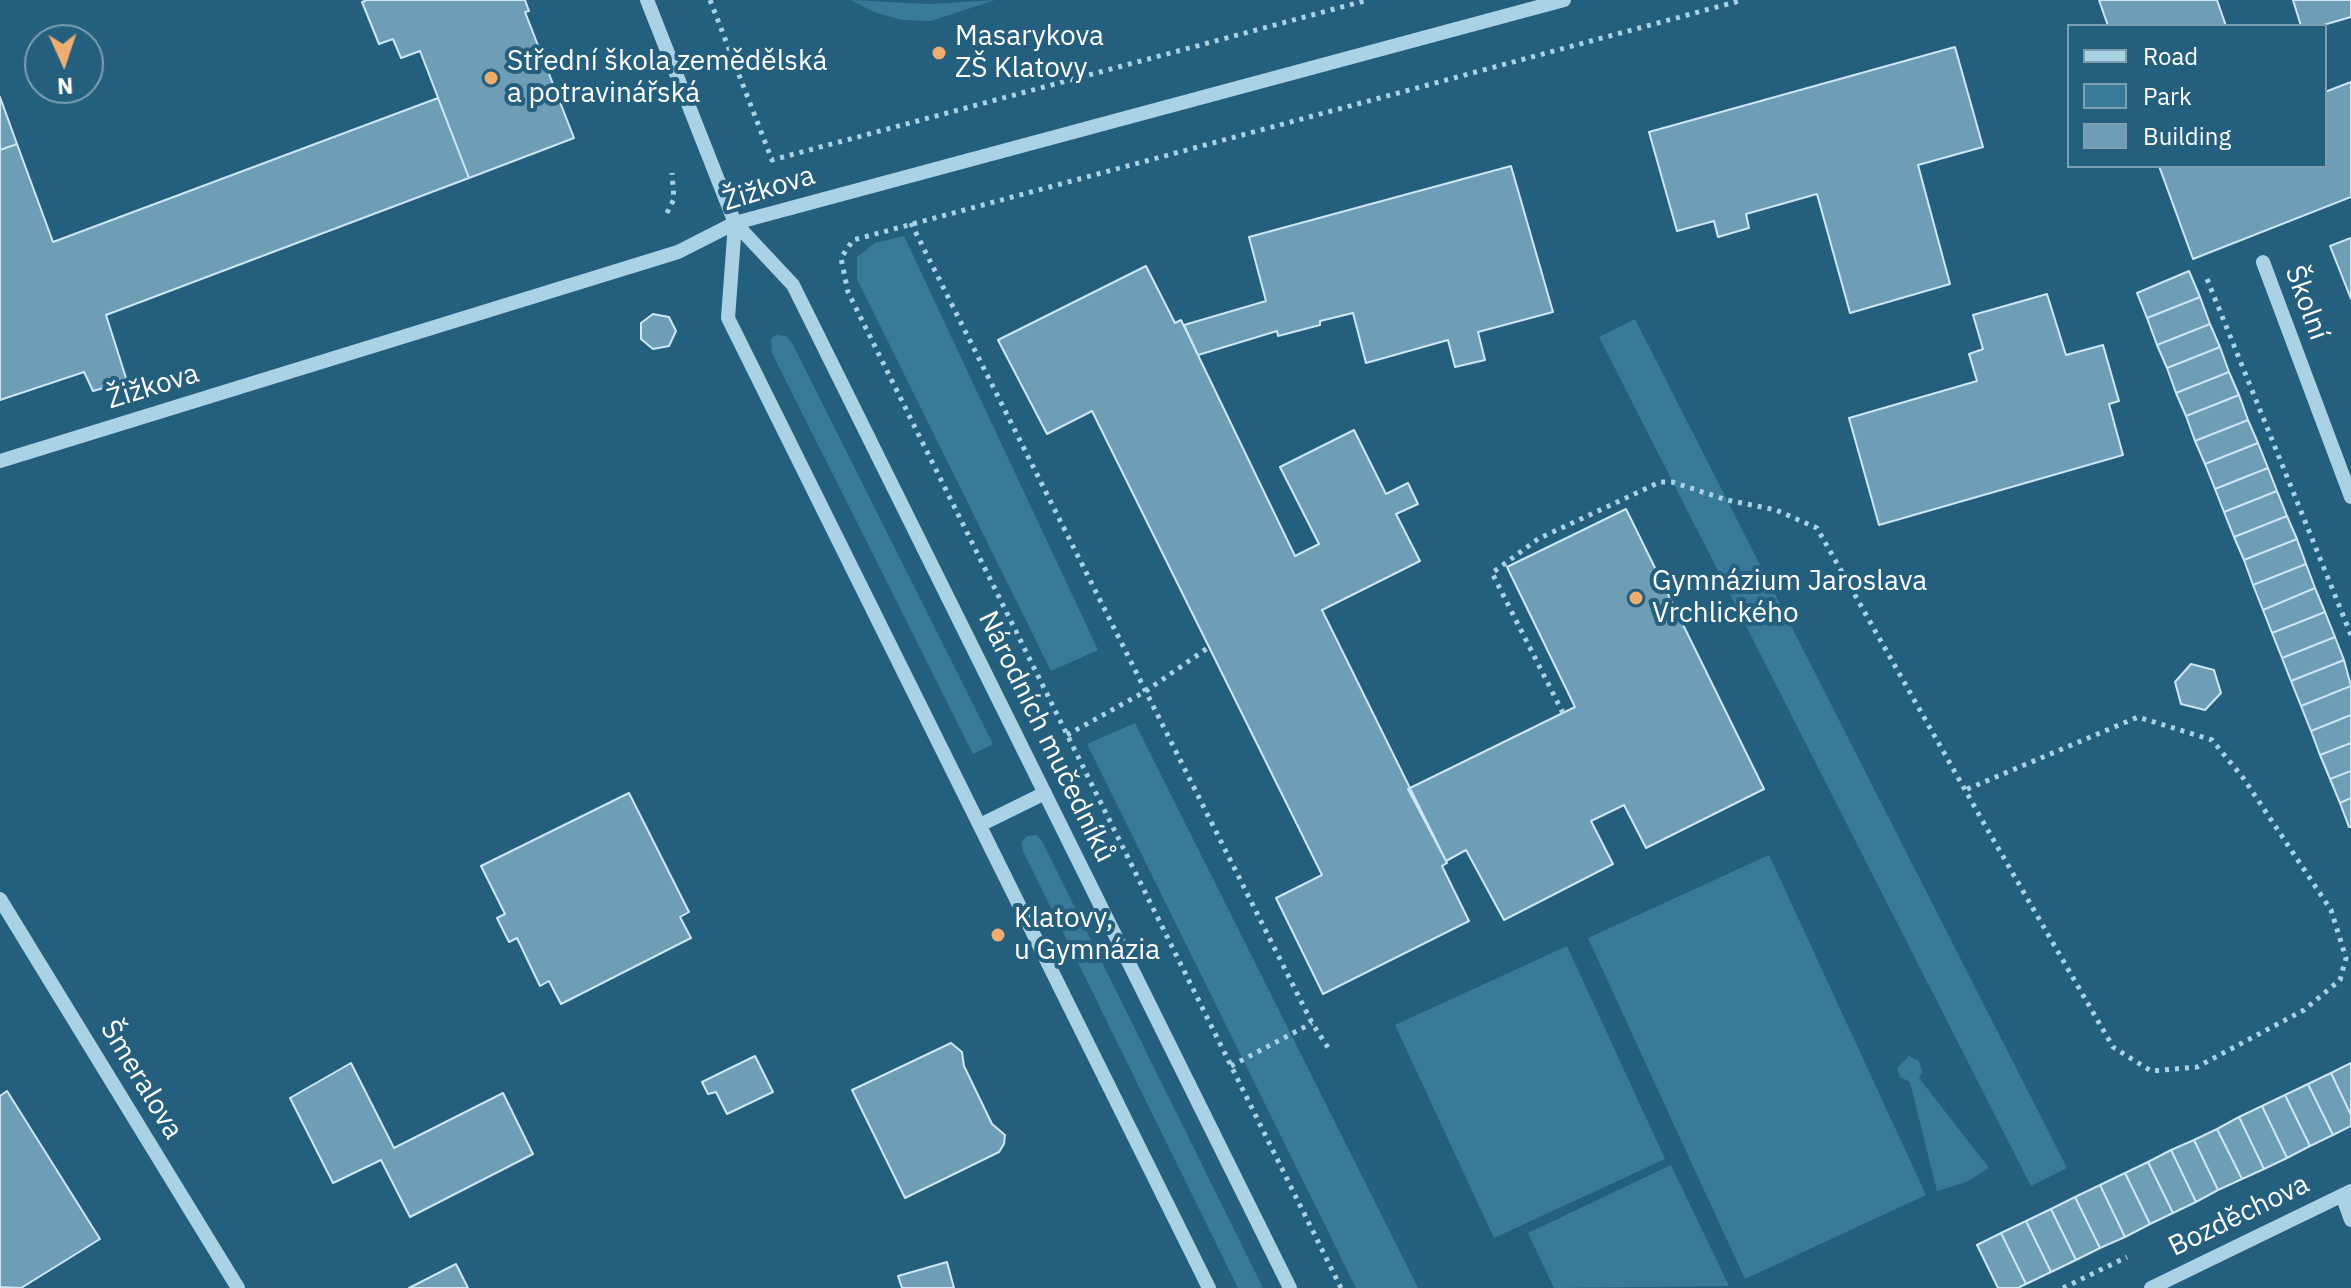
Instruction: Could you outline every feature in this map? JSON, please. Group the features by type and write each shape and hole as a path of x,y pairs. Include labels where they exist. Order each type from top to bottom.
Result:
{"street":[{"name":"Národních mučedníků","path":"647,0 735,223 793,285 1290,1288"},
{"name":"Žižkova","path":"0,461 678,252 735,223 1564,0"},
{"name":"Národních mučedníků","path":"735,223 728,318 1209,1288"},
{"name":"Školní","path":"2263,262 2351,497"},
{"path":"980,825 1045,793"},
{"name":"Šmeralova","path":"0,899 238,1288"},
{"path":"2347,1193 2351,1220"},
{"name":"Bozděchova","path":"2151,1288 2347,1193"}],"path":[{"path":"710,0 772,160 1368,0"},
{"path":"1341,1288 848,292 841,258 853,240 911,223 1743,0"},
{"path":"662,223 674,199 666,158"},
{"path":"911,223 1312,1023 1329,1049"},
{"path":"2207,279 2351,635"},
{"path":"1563,713 1492,573 1538,539 1660,482 1672,482 1727,500 1776,510 1817,528 1965,790 2113,1047 2151,1071 2197,1067 2304,1010 2340,980 2346,958 2331,910 2244,779 2212,740 2138,717 1965,790"},
{"path":"1067,735 1146,691 1209,647"},
{"path":"1231,1066 1312,1023"}],"green space":[{"path":"851,0 929,4 995,0 931,21 902,20 874,12"},
{"path":"904,236 1098,650 1051,671 857,279 857,257 875,243"},
{"path":"1635,319 2067,1168 2031,1186 1599,337"},
{"path":"776,335 786,336 792,343 993,744 973,754 772,353 771,339"},
{"path":"1135,723 1418,1288 1356,1288 1087,744"},
{"path":"1036,835 1042,841 1263,1288 1238,1288 1023,851 1022,842 1027,836"},
{"path":"1769,855 1926,1195 1745,1279 1588,938"},
{"path":"1567,946 1665,1159 1494,1238 1395,1025"},
{"path":"1909,1056 1919,1061 1922,1072 1919,1078 1989,1168 1966,1182 1937,1191 1910,1082 1900,1077 1897,1068"},
{"path":"1671,1165 1729,1286 1554,1288 1528,1233"}],"building":[{"name":"Střední škola zemědělská a potravinářská","path":"525,0 529,11 525,12 574,138 469,178 420,51 401,58 393,39 379,44 362,2"},
{"path":"2099,0 2217,0 2225,24 2107,24"},
{"path":"2293,0 2351,0 2351,17 2327,24 2300,24"},
{"path":"1955,47 1983,147 1918,165 1950,284 1850,313 1817,194 1746,214 1749,228 1718,237 1714,221 1677,231 1649,132"},
{"path":"2351,82 2351,197 2193,259 2160,168 2327,168 2327,91"},
{"path":"0,97 17,144 0,150"},
{"path":"438,98 469,178 106,315 127,381 93,391 84,372 0,400 0,150 17,144 53,242"},
{"path":"1511,166 1553,312 1478,332 1485,360 1455,367 1448,340 1366,363 1353,313 1320,321 1320,325 1278,336 1277,331 1198,355 1184,325 1266,301 1249,237"},
{"path":"2351,238 2351,299 2330,246"},
{"path":"1146,266 1175,323 1181,320 1295,556 1319,544 1280,467 1354,430 1386,494 1408,483 1418,504 1396,514 1420,561 1322,610 1447,863 1442,866 1469,921 1323,994 1276,898 1322,875 1092,411 1047,434 998,340"},
{"path":"2189,271 2200,297 2147,318 2137,293"},
{"path":"2047,294 2066,355 2103,345 2119,401 2109,404 2123,455 1879,525 1849,418 1977,381 1969,354 1983,349 1973,315"},
{"path":"2200,297 2210,324 2157,345 2147,318"},
{"path":"653,314 669,317 676,331 669,346 653,349 641,339 641,323"},
{"path":"2210,324 2220,347 2167,368 2157,345"},
{"path":"2220,347 2229,372 2176,393 2167,368"},
{"path":"2229,372 2239,395 2186,416 2176,393"},
{"path":"2239,395 2248,420 2195,441 2186,416"},
{"path":"2248,420 2258,443 2205,464 2195,441"},
{"path":"2258,443 2268,468 2215,489 2205,464"},
{"path":"2268,468 2277,491 2224,512 2215,489"},
{"path":"2277,491 2287,516 2234,537 2224,512"},
{"path":"1626,509 1764,789 1646,848 1624,805 1591,821 1613,864 1504,920 1466,850 1446,861 1408,789 1575,707 1507,567"},
{"path":"2287,516 2297,539 2244,560 2234,537"},
{"path":"2297,539 2306,564 2253,585 2244,560"},
{"path":"2306,564 2315,588 2263,610 2253,585"},
{"path":"2315,588 2325,612 2272,633 2263,610"},
{"path":"2325,612 2335,637 2282,658 2272,633"},
{"path":"2335,637 2344,660 2291,681 2282,658"},
{"path":"2344,660 2351,686 2301,706 2291,681"},
{"path":"2191,664 2214,670 2221,693 2205,710 2181,704 2175,682"},
{"path":"2351,686 2351,715 2311,731 2301,706"},
{"path":"2351,715 2351,743 2320,755 2311,731"},
{"path":"2351,743 2351,771 2330,779 2320,755"},
{"path":"2351,771 2351,798 2340,803 2330,779"},
{"path":"629,793 689,912 680,917 691,938 561,1004 549,981 540,986 517,938 509,942 497,918 505,914 481,866"},
{"path":"2351,798 2351,827 2349,827 2340,803"},
{"path":"951,1043 962,1052 964,1066 992,1124 1005,1135 1004,1144 999,1152 905,1198 852,1090"},
{"path":"755,1056 773,1092 727,1114 716,1092 708,1094 702,1082"},
{"path":"351,1063 394,1148 503,1093 533,1154 410,1217 381,1160 333,1183 290,1098"},
{"path":"2351,1063 2351,1115 2331,1073"},
{"path":"2331,1073 2351,1115 2351,1126 2333,1135 2308,1084"},
{"path":"2308,1084 2333,1135 2310,1146 2285,1095"},
{"path":"7,1091 100,1239 21,1288 0,1287 0,1096"},
{"path":"2285,1095 2310,1146 2287,1158 2262,1106"},
{"path":"2262,1106 2287,1158 2264,1169 2239,1117"},
{"path":"2239,1117 2264,1169 2242,1179 2217,1129"},
{"path":"2217,1129 2242,1179 2218,1190 2194,1140"},
{"path":"2194,1140 2218,1190 2196,1202 2171,1150"},
{"path":"2171,1150 2196,1202 2173,1213 2148,1162"},
{"path":"2148,1162 2173,1213 2150,1224 2125,1173"},
{"path":"2125,1173 2150,1224 2125,1237 2100,1185"},
{"path":"2100,1185 2125,1237 2100,1248 2075,1197"},
{"path":"2075,1197 2100,1248 2076,1260 2051,1209"},
{"path":"2051,1209 2076,1260 2051,1272 2026,1221"},
{"path":"2026,1221 2051,1272 2026,1284 2001,1233"},
{"path":"2001,1233 2026,1284 2018,1288 1998,1288 1977,1245"},
{"path":"947,1262 954,1288 902,1288 898,1276"},
{"path":"456,1264 468,1288 409,1288"}],"place":[{"name":"Masarykova ZŠ Klatovy","path":"939,53"},
{"name":"Střední škola zemědělská a potravinářská","path":"491,78"},
{"name":"Gymnázium Jaroslava Vrchlického","path":"1636,598"},
{"name":"Klatovy, u Gymnázia","path":"998,935"}]}
